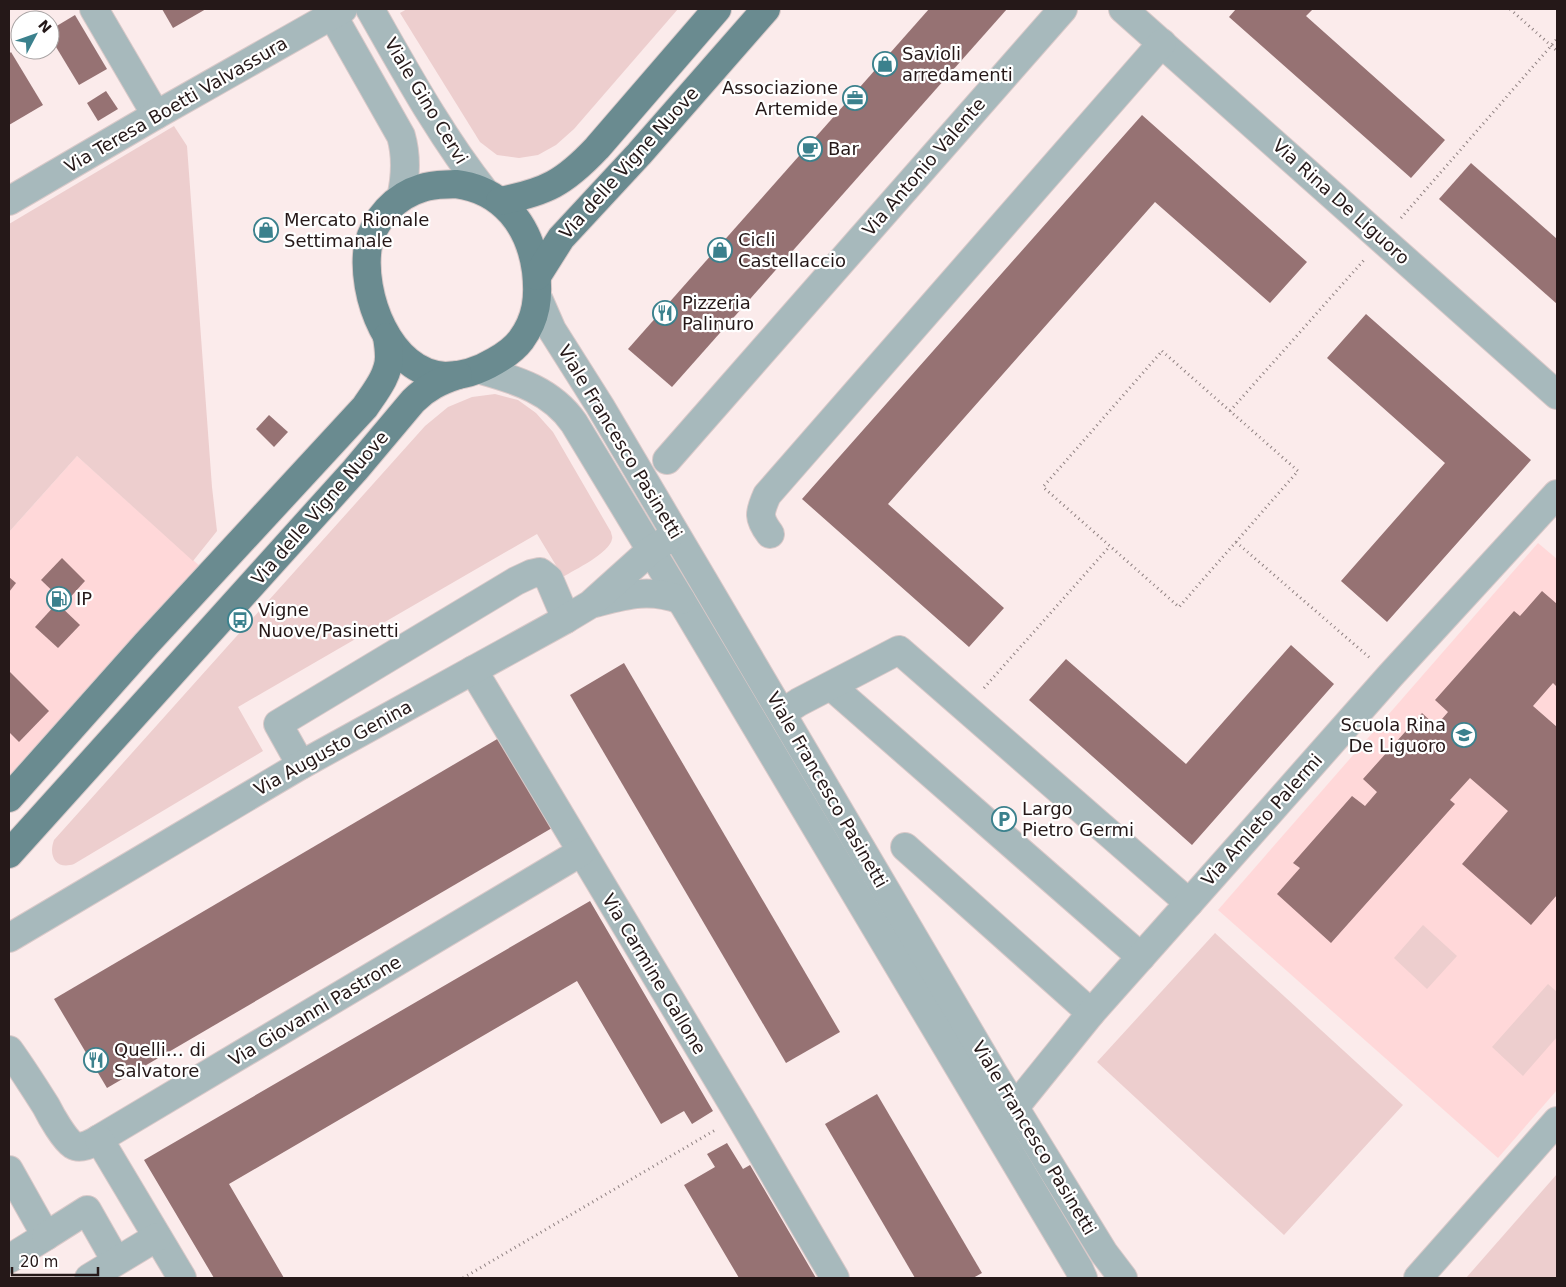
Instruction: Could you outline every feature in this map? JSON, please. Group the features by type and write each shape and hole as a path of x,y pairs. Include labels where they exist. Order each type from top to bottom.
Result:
{"main road":[{"name":"Via delle Vigne Nuove","path":"492,196 522,197 545,189 565,178 579,166 619,123 717,9"},
{"name":"Via delle Vigne Nuove","path":"9,854 349,477 413,401 432,385 470,372 501,358 520,341 533,319 537,287 561,238 640,154 766,9"},
{"path":"470,372 438,375 420,369 405,358 387,337 370,293 367,256 368,245 373,232 391,205 421,188 439,185 456,184 470,186 492,196 512,214 526,235 534,257 537,287"},
{"name":"Via delle Vigne Nuove","path":"9,798 146,644 365,406 380,384 387,367 389,357 387,337"}],"street":[{"path":"94,9 156,115"},
{"name":"Viale Gino Cervi","path":"370,9 458,158 492,196"},
{"name":"Via Antonio Valente","path":"667,460 1063,9"},
{"name":"Via Rina De Liguoro","path":"1123,9 1557,395"},
{"name":"Via Teresa Boetti Valvassura","path":"9,201 335,11"},
{"name":"Viale Gino Cervi","path":"335,11 401,136 406,162 405,182 401,198"},
{"path":"770,534 761,522 761,508 767,495 1162,43"},
{"name":"Viale Francesco Pasinetti","path":"537,287 552,330 600,406 1015,1107 1104,1253 1123,1278"},
{"name":"Viale Francesco Pasinetti","path":"470,372 525,384 538,390 569,415 681,600 1083,1278"},
{"name":"Via Amleto Palermi","path":"1015,1107 1091,1013 1390,676 1557,494"},
{"name":"Via Augusto Genina","path":"9,938 301,765 591,604 651,550 676,535"},
{"path":"301,765 278,724 516,581 540,572 546,575 550,579 566,619"},
{"path":"591,604 630,594 644,593 668,595 681,600"},
{"path":"782,713 899,650 1189,903"},
{"name":"Via Carmine Gallone","path":"472,670 835,1278"},
{"path":"831,686 1141,957"},
{"path":"905,847 1091,1013"},
{"name":"Via Giovanni Pastrone","path":"13,1065 72,1144 78,1147 84,1146 581,852"},
{"path":"1418,1278 1557,1121"},
{"path":"98,1139 182,1278"},
{"path":"9,1170 46,1236"},
{"path":"9,1259 87,1210 116,1261"},
{"path":"89,1278 157,1237"}],"path":[{"path":"1510,9 1557,51"},
{"path":"1162,351 1298,472 1236,542 1179,607 1043,487 1162,351"},
{"path":"1236,542 1390,676"},
{"path":"966,709 1110,546"},
{"path":"463,1278 740,1116"}],"shaded area":[{"path":"407,9 678,9 574,129 556,145 538,155 519,158 497,155 480,142 400,13"},
{"path":"174,126 187,146 212,487 217,531 193,561 77,456 9,532 9,224"},
{"path":"495,394 518,400 536,413 553,432 611,532 612,539 605,550 591,561 563,577 537,534 238,707 263,751 74,864 62,865 58,863 52,851 54,840 425,426 448,407 472,397"},
{"path":"77,456 203,569 9,785 9,532"},
{"name":"Scuola Rina De Liguoro","path":"1538,543 1557,559 1557,1090 1498,1158 1218,910"},
{"path":"1423,925 1457,956 1427,989 1394,958"},
{"path":"1215,933 1403,1105 1284,1235 1097,1062"},
{"path":"1548,984 1557,992 1557,1037 1523,1076 1492,1047"},
{"path":"1557,1174 1557,1278 1466,1278"}],"building":[{"path":"162,9 206,9 173,28"},
{"path":"929,9 1007,9 672,387 628,349"},
{"path":"1236,9 1313,9 1306,16 1445,140 1411,178 1229,17"},
{"path":"75,15 107,69 79,85 60,54 60,24"},
{"path":"9,54 10,60 16,60 43,105 9,125"},
{"path":"106,91 118,109 98,121 87,103"},
{"path":"1142,115 1307,262 1270,303 1155,202 888,504 1004,608 969,647 802,499"},
{"path":"1471,163 1557,239 1557,304 1439,199"},
{"path":"1366,314 1531,460 1387,622 1341,581 1445,463 1327,358"},
{"path":"269,415 288,432 274,447 256,429"},
{"path":"62,558 85,581 65,603 41,580"},
{"path":"9,577 16,583 9,592"},
{"path":"1542,591 1557,604 1557,687 1553,683 1533,706 1557,727 1557,895 1531,925 1462,864 1508,811 1470,778 1450,800 1455,804 1331,943 1277,894 1300,868 1293,863 1352,796 1365,806 1377,792 1363,779 1422,713 1436,726 1448,712 1435,700 1514,611 1520,616"},
{"path":"57,603 80,625 58,648 35,627"},
{"path":"1291,645 1334,684 1192,845 1029,700 1066,659 1186,764"},
{"path":"624,663 840,1032 786,1063 570,695"},
{"path":"9,671 49,711 19,742 9,732"},
{"path":"499,738 552,828 107,1088 54,999"},
{"path":"590,901 713,1111 692,1124 684,1111 661,1124 577,981 229,1184 284,1278 214,1278 144,1160"},
{"path":"877,1094 982,1273 973,1278 915,1278 825,1124"},
{"path":"727,1143 743,1169 750,1165 816,1278 739,1278 684,1185 715,1167 707,1154"}],"place":[{"name":"Savioli arredamenti","path":"885,64"},
{"name":"Associazione Artemide","path":"855,98"},
{"name":"Bar","path":"810,149"},
{"name":"Mercato Rionale Settimanale","path":"266,230"},
{"name":"Cicli Castellaccio","path":"720,250"},
{"name":"Pizzeria Palinuro","path":"665,313"},
{"name":"IP","path":"59,599"},
{"name":"Vigne Nuove/Pasinetti","path":"240,620"},
{"name":"Scuola Rina De Liguoro","path":"1464,735"},
{"name":"Largo Pietro Germi","path":"1004,819"},
{"name":"Quelli… di Salvatore","path":"96,1060"}]}
